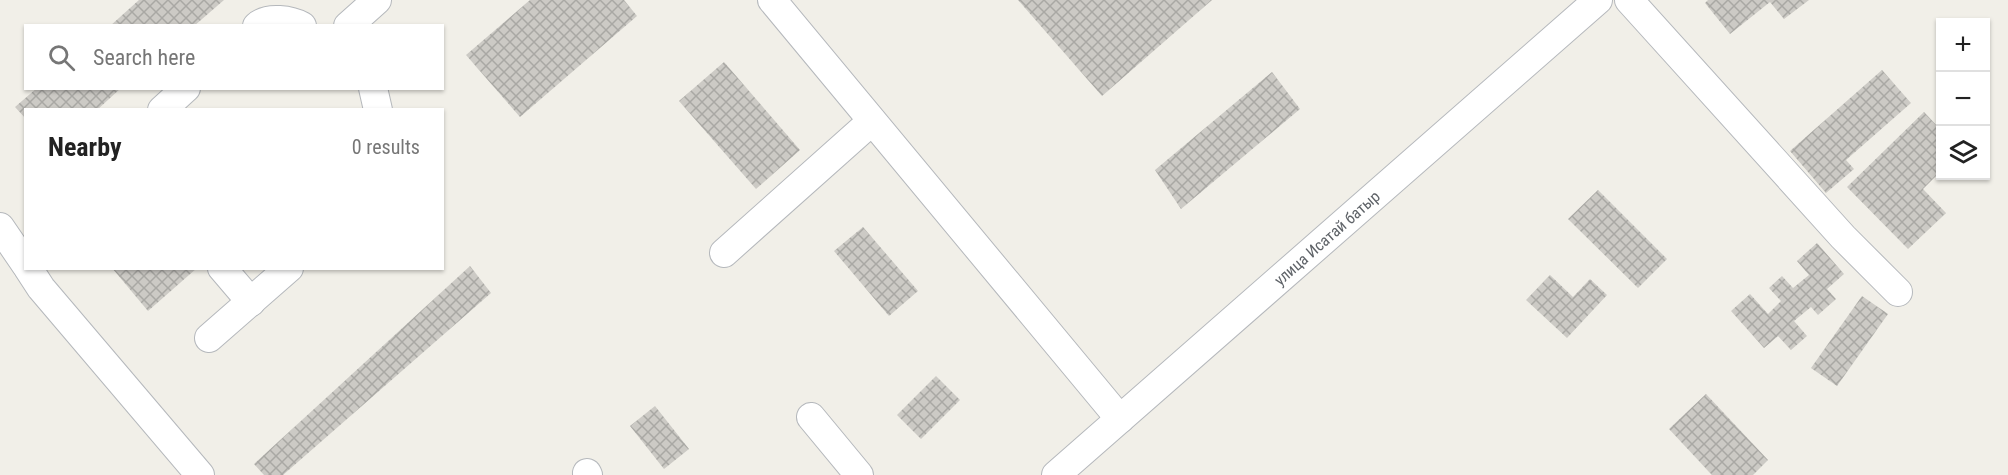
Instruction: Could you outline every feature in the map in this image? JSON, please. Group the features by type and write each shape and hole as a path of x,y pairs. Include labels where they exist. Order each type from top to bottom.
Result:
{"street":[{"path":"350,24 377,0"},
{"path":"772,0 1120,419"},
{"name":"улица Исатай батыр","path":"1056,475 1598,0"},
{"path":"1629,0 1843,237 1898,292"},
{"path":"259,24 262,21 292,20 299,24"},
{"path":"164,108 184,90"},
{"path":"373,90 378,108"},
{"path":"724,253 872,121"},
{"path":"0,227 24,262"},
{"path":"29,270 42,288 200,475"},
{"path":"224,270 251,302"},
{"path":"209,338 287,270"},
{"path":"811,417 859,475"}],"building":[{"path":"139,0 224,0 196,24 112,24"},
{"path":"530,0 624,0 637,16 520,117 466,55"},
{"path":"1018,0 1212,0 1102,96"},
{"path":"1708,0 1809,0 1784,19 1770,2 1730,34 1705,3"},
{"path":"724,62 800,150 756,189 679,101"},
{"path":"1882,70 1911,103 1846,160 1854,169 1826,193 1790,151"},
{"path":"1272,72 1300,109 1181,209 1155,170"},
{"path":"35,90 119,90 99,108 24,108 24,117 15,107"},
{"path":"1924,112 1936,125 1936,176 1923,189 1946,213 1908,249 1847,187"},
{"path":"1598,190 1667,259 1638,288 1568,219"},
{"path":"863,227 918,291 889,316 834,251"},
{"path":"1817,243 1844,274 1827,289 1836,299 1818,315 1811,307 1794,321 1807,336 1791,350 1778,336 1764,348 1731,311 1750,294 1768,314 1781,301 1769,288 1782,276 1793,288 1809,275 1797,261"},
{"path":"470,266 491,293 283,475 264,475 254,464"},
{"path":"114,270 195,270 148,311"},
{"path":"1550,275 1573,297 1590,279 1607,295 1567,338 1526,300"},
{"path":"1862,296 1888,314 1837,386 1811,368"},
{"path":"936,376 960,400 921,439 897,415"},
{"path":"1706,394 1768,460 1753,475 1712,475 1669,429"},
{"path":"655,406 689,449 664,469 630,426"}]}
